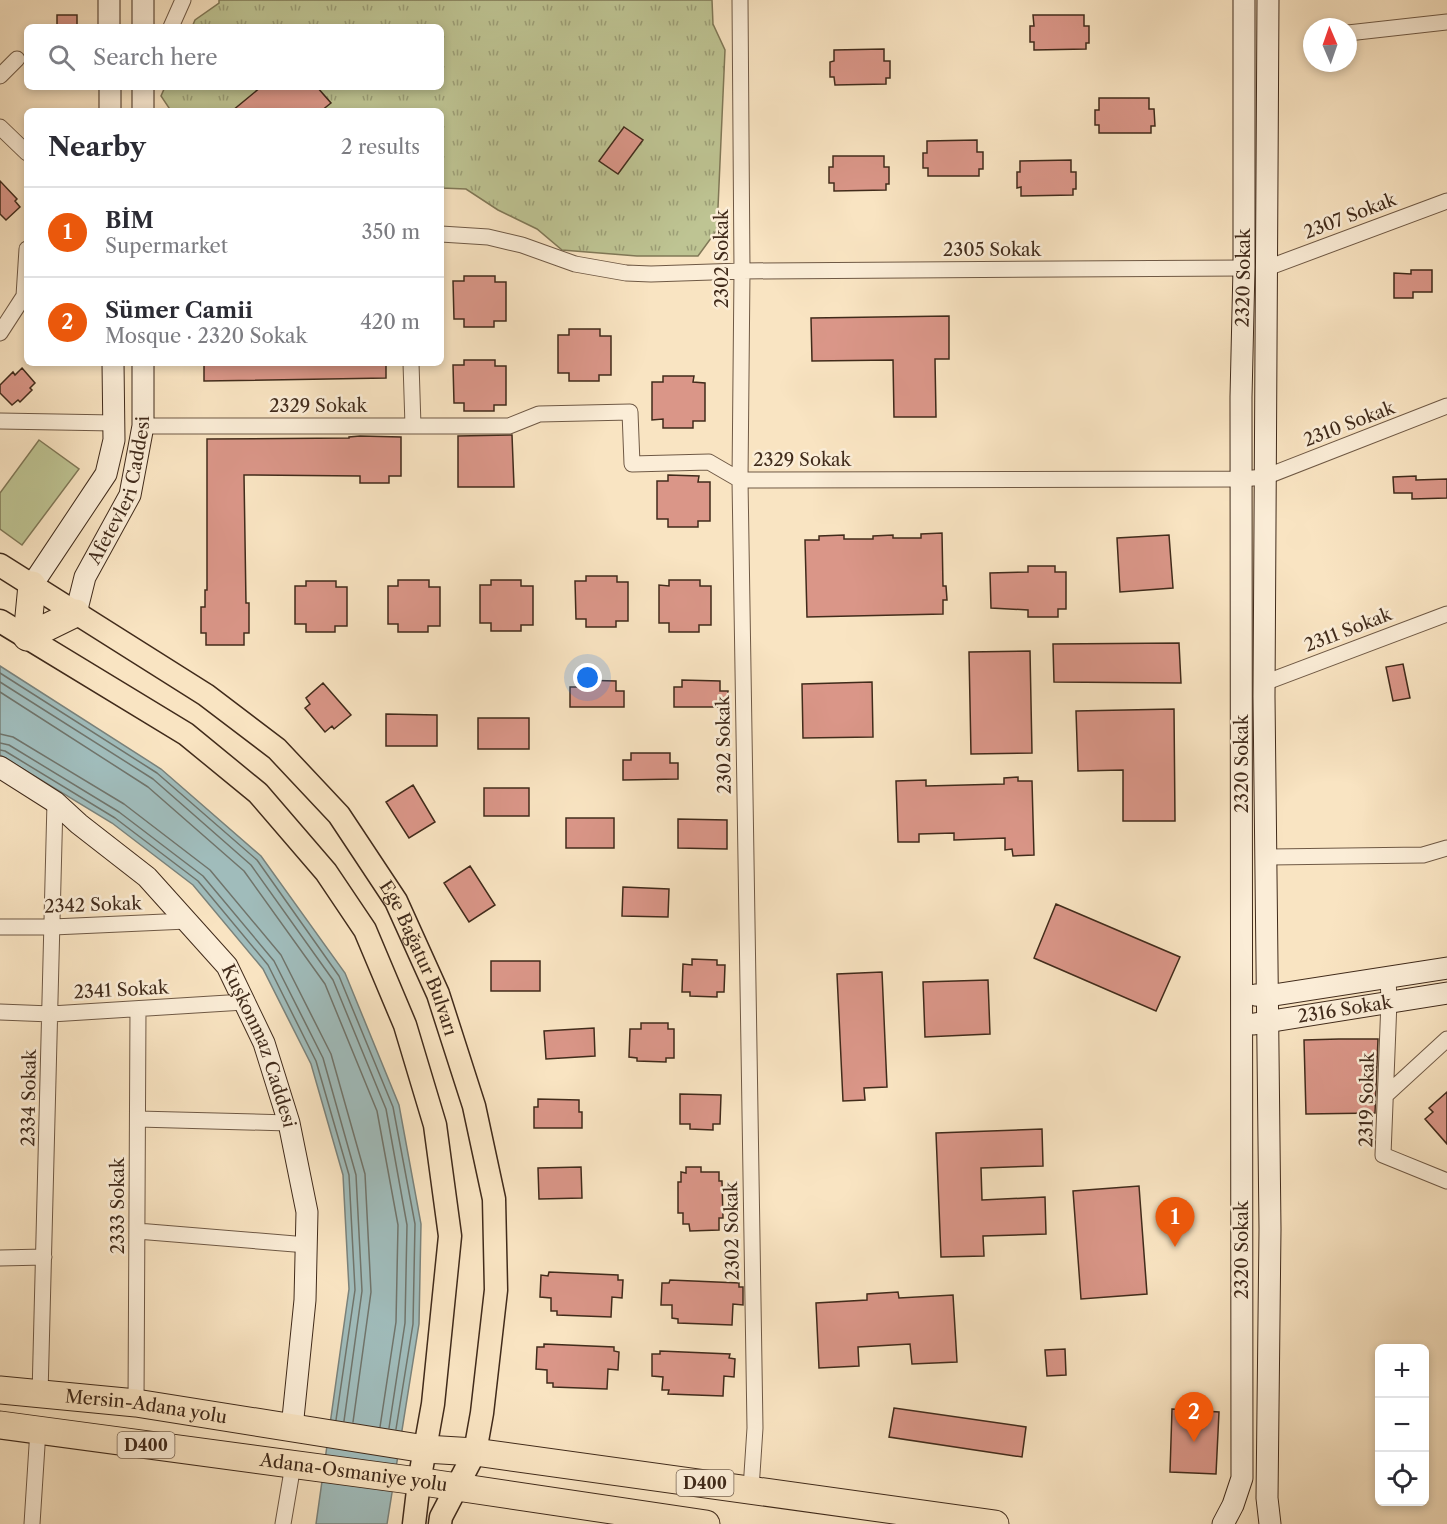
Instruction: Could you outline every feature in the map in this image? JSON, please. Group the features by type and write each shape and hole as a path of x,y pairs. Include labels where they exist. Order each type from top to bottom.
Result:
{"highway":[{"path":"27,637 32,585"},
{"path":"27,637 76,612"},
{"name":"Mersin-Adana yolu","path":"0,1390 136,1403 292,1428"},
{"name":"Adana-Osmaniye yolu","path":"0,1425 458,1487 706,1524"},
{"name":"Adana-Osmaniye yolu","path":"292,1428 420,1448 475,1452 995,1524"}],"main road":[{"name":"Ege Bağatur Bulvarı","path":"0,565 206,695 277,749 339,815 396,901 438,994 474,1106 494,1200 496,1290 482,1413 475,1452 441,1517 440,1524"},
{"name":"Ege Bağatur Bulvarı","path":"0,621 186,734 258,793 326,872 365,930 405,1025 435,1125 450,1236 433,1404 420,1448 415,1481 414,1524"}],"street":[{"path":"109,0 109,24"},
{"path":"143,0 143,24"},
{"path":"172,24 183,0"},
{"name":"2302 Sokak","path":"740,0 742,271 740,480 755,1428 751,1489"},
{"name":"2320 Sokak","path":"1223,1524 1233,1506 1242,1478 1241,479 1244,0"},
{"name":"2320 Sokak","path":"1268,0 1264,683 1270,1228 1267,1498 1270,1524"},
{"path":"1357,32 1447,22"},
{"path":"0,76 17,59"},
{"path":"110,90 110,108"},
{"path":"0,127 24,150"},
{"name":"2307 Sokak","path":"1267,268 1447,201"},
{"name":"2305 Sokak","path":"444,234 507,240 575,264 626,273 1244,268"},
{"path":"0,333 24,296"},
{"name":"Afetevleri Caddesi","path":"32,585 106,474 114,440 113,366"},
{"name":"Afetevleri Caddesi","path":"76,612 86,577 129,495 143,426 143,366"},
{"path":"411,366 413,426"},
{"name":"2310 Sokak","path":"1265,477 1447,406"},
{"name":"2329 Sokak","path":"143,426 509,426 538,414 630,412 632,464 709,462 740,480 1241,479 1265,477"},
{"path":"0,422 114,423"},
{"name":"2311 Sokak","path":"1264,683 1447,614"},
{"name":"Kuşkonmaz Caddesi","path":"0,767 55,802 79,824 147,877 227,966 264,1043 289,1123 307,1212 305,1300 292,1428"},
{"name":"2334 Sokak","path":"40,1395 55,802"},
{"path":"1266,857 1423,855 1447,848"},
{"name":"2342 Sokak","path":"0,927 187,921"},
{"name":"2316 Sokak","path":"1242,994 1268,996 1447,968"},
{"name":"2319 Sokak","path":"1388,977 1383,1155 1447,1181"},
{"name":"2316 Sokak","path":"1242,1027 1447,993"},
{"name":"2341 Sokak","path":"0,1012 51,1014 244,1002"},
{"name":"2333 Sokak","path":"136,1403 138,1009"},
{"path":"1386,1095 1447,1039"},
{"path":"138,1119 289,1123"},
{"path":"137,1231 306,1245"},
{"path":"0,1258 44,1257"},
{"path":"32,1524 38,1430"},
{"path":"283,1524 293,1465"}],"green space":[{"path":"219,0 712,0 713,24 725,50 717,230 698,256 637,256 562,250 537,229 498,210 466,189 444,188 444,108 169,108 161,96 164,90 444,90 444,24 193,24 195,20 219,3"},
{"path":"39,440 79,469 22,545 0,529 0,493"}],"water":[{"path":"0,666 161,769 261,856 345,973 399,1105 421,1224 419,1324 387,1524 316,1524 349,1289 343,1175 311,1064 263,969 193,885 112,823 0,755"}],"building":[{"path":"57,15 77,15 77,24 57,24"},
{"path":"1033,15 1084,15 1084,26 1089,26 1089,43 1086,43 1086,49 1034,50 1034,42 1030,42 1030,26 1034,26"},
{"path":"884,49 884,61 890,61 890,78 886,78 886,84 835,85 834,77 830,77 830,62 834,61 834,50"},
{"path":"257,90 320,90 331,103 325,108 236,108"},
{"path":"1099,98 1149,98 1149,109 1154,109 1155,126 1151,126 1151,133 1099,133 1099,125 1095,125 1095,110 1099,110"},
{"path":"624,127 643,140 618,174 599,161"},
{"path":"977,140 977,152 983,152 983,169 979,169 979,176 928,176 928,168 923,168 923,153 927,153 927,141"},
{"path":"833,156 884,156 884,167 889,167 889,184 886,184 886,190 834,191 834,183 829,183 829,167 833,167"},
{"path":"1071,160 1071,172 1076,172 1076,189 1073,189 1073,195 1021,196 1021,187 1017,188 1020,161"},
{"path":"0,181 17,199 15,201 20,207 6,220 0,214"},
{"path":"1411,270 1432,270 1432,292 1413,292 1413,298 1394,298 1394,273 1411,274"},
{"path":"464,276 495,276 495,282 506,282 506,321 494,321 494,327 464,327 464,319 454,319 453,281 464,281"},
{"path":"949,316 949,359 935,359 936,417 894,417 893,360 812,361 811,318"},
{"path":"569,329 600,329 600,336 611,336 611,375 599,375 599,381 569,381 569,373 558,373 558,335 569,335"},
{"path":"464,360 495,360 495,366 506,366 506,405 494,405 494,411 464,411 464,403 454,403 453,365 464,365"},
{"path":"204,366 386,366 386,378 204,381"},
{"path":"22,368 35,383 30,388 32,390 20,402 18,400 12,405 0,393 0,385 13,372 15,375"},
{"path":"663,376 694,376 693,382 705,383 705,421 693,421 693,428 663,428 663,419 652,420 652,382 663,382"},
{"path":"512,435 514,487 458,487 458,436"},
{"path":"401,437 401,476 389,476 389,483 360,483 360,476 244,475 246,603 249,603 249,633 244,633 244,645 206,645 206,633 201,633 201,607 205,607 205,590 207,590 207,439"},
{"path":"668,475 699,476 698,482 710,482 710,521 698,521 698,527 668,527 668,519 657,519 657,481 668,481"},
{"path":"1416,476 1416,480 1447,479 1447,498 1412,499 1412,493 1394,493 1393,477"},
{"path":"942,533 943,586 946,586 947,600 943,600 943,614 807,617 805,540 819,540 819,536 844,535 844,539 873,539 873,536 893,535 893,538 921,538 921,534"},
{"path":"1169,535 1173,588 1120,592 1117,538"},
{"path":"1028,566 1055,566 1055,572 1066,572 1066,609 1058,609 1058,617 1028,617 1028,610 991,608 990,573 1028,572"},
{"path":"586,576 617,576 617,582 628,582 628,621 616,621 616,627 586,627 586,619 576,619 575,581 586,581"},
{"path":"398,580 429,580 429,587 440,587 440,626 428,626 428,632 398,632 398,624 388,624 388,586 398,586"},
{"path":"491,580 521,580 521,586 533,586 533,625 521,625 521,631 491,631 491,623 480,623 480,585 491,585"},
{"path":"669,580 700,580 700,586 711,586 711,625 699,625 699,632 669,632 669,623 659,623 659,585 669,586"},
{"path":"306,581 336,581 336,587 347,587 347,626 335,626 335,632 306,632 306,624 295,624 295,586 306,586"},
{"path":"1179,643 1181,683 1054,682 1053,644"},
{"path":"1030,651 1032,753 971,754 969,652"},
{"path":"1403,664 1410,698 1393,701 1386,667"},
{"path":"578,680 616,681 616,691 624,691 624,707 570,707 570,687 578,687"},
{"path":"682,680 720,681 720,691 728,691 728,707 674,707 674,687 682,687"},
{"path":"872,682 873,737 803,738 802,684"},
{"path":"323,683 351,715 334,729 332,726 325,732 305,708 310,704 306,698"},
{"path":"1174,709 1175,821 1123,821 1123,770 1078,771 1076,711"},
{"path":"386,714 437,715 437,746 386,746"},
{"path":"478,718 529,718 529,749 478,749"},
{"path":"631,753 670,753 670,763 678,763 678,779 623,780 623,760 631,760"},
{"path":"1018,777 1018,781 1032,781 1034,855 1013,856 1012,849 1005,850 1005,838 954,840 954,833 919,834 919,842 898,842 896,781 926,780 926,786 1004,784 1004,778"},
{"path":"413,785 435,822 409,838 386,802"},
{"path":"484,788 529,788 529,816 484,816"},
{"path":"566,818 614,818 614,848 566,848"},
{"path":"678,819 727,820 727,849 678,848"},
{"path":"470,866 495,905 469,922 444,883"},
{"path":"623,887 669,889 668,917 622,916"},
{"path":"1056,904 1180,957 1156,1011 1034,958"},
{"path":"692,959 717,960 717,965 725,965 724,992 717,992 717,997 690,996 690,992 682,992 683,964 692,965"},
{"path":"491,961 540,961 540,991 491,991"},
{"path":"882,972 887,1087 864,1088 865,1100 843,1101 837,974"},
{"path":"988,980 990,1034 925,1037 923,982"},
{"path":"641,1023 668,1023 668,1029 674,1029 674,1058 666,1058 666,1062 637,1061 637,1058 629,1057 630,1029 641,1029"},
{"path":"594,1028 595,1056 546,1059 544,1031"},
{"path":"1378,1039 1375,1113 1306,1114 1304,1040"},
{"path":"1447,1092 1447,1144 1425,1119 1433,1112 1429,1108"},
{"path":"680,1094 721,1095 720,1124 713,1124 713,1130 690,1129 690,1124 680,1124"},
{"path":"538,1099 579,1100 582,1128 534,1128 534,1107 538,1107"},
{"path":"1042,1129 1043,1166 981,1168 982,1200 1045,1197 1046,1234 983,1236 984,1256 941,1257 936,1133"},
{"path":"581,1167 582,1198 539,1199 538,1168"},
{"path":"686,1167 701,1167 701,1172 719,1172 719,1181 722,1181 723,1218 719,1218 719,1230 690,1231 689,1224 683,1224 683,1213 678,1213 678,1182 681,1182 681,1172 686,1173"},
{"path":"1139,1186 1147,1294 1081,1299 1073,1191"},
{"path":"549,1272 618,1275 618,1280 623,1280 622,1298 612,1297 611,1317 557,1315 557,1311 551,1311 551,1298 540,1297 541,1275 548,1276"},
{"path":"670,1280 739,1283 739,1287 743,1287 743,1305 733,1304 732,1325 678,1323 678,1319 672,1318 672,1305 661,1305 662,1283 669,1283"},
{"path":"898,1292 899,1298 953,1295 957,1362 912,1364 910,1344 858,1347 859,1366 819,1368 816,1303 867,1300 867,1294"},
{"path":"544,1344 614,1347 614,1351 619,1352 618,1370 608,1369 607,1389 553,1387 553,1383 547,1383 547,1370 536,1369 537,1347 544,1347"},
{"path":"1065,1349 1066,1375 1047,1376 1045,1350"},
{"path":"660,1351 730,1354 729,1358 735,1359 734,1377 724,1376 723,1396 668,1394 669,1390 662,1390 663,1377 652,1376 652,1354 660,1354"},
{"path":"894,1408 1026,1427 1022,1457 889,1437"},
{"path":"1172,1409 1219,1412 1216,1474 1170,1472"}],"place":[{"name":"BİM","path":"1175,1247"},
{"name":"Sümer Camii","path":"1194,1442"}]}
